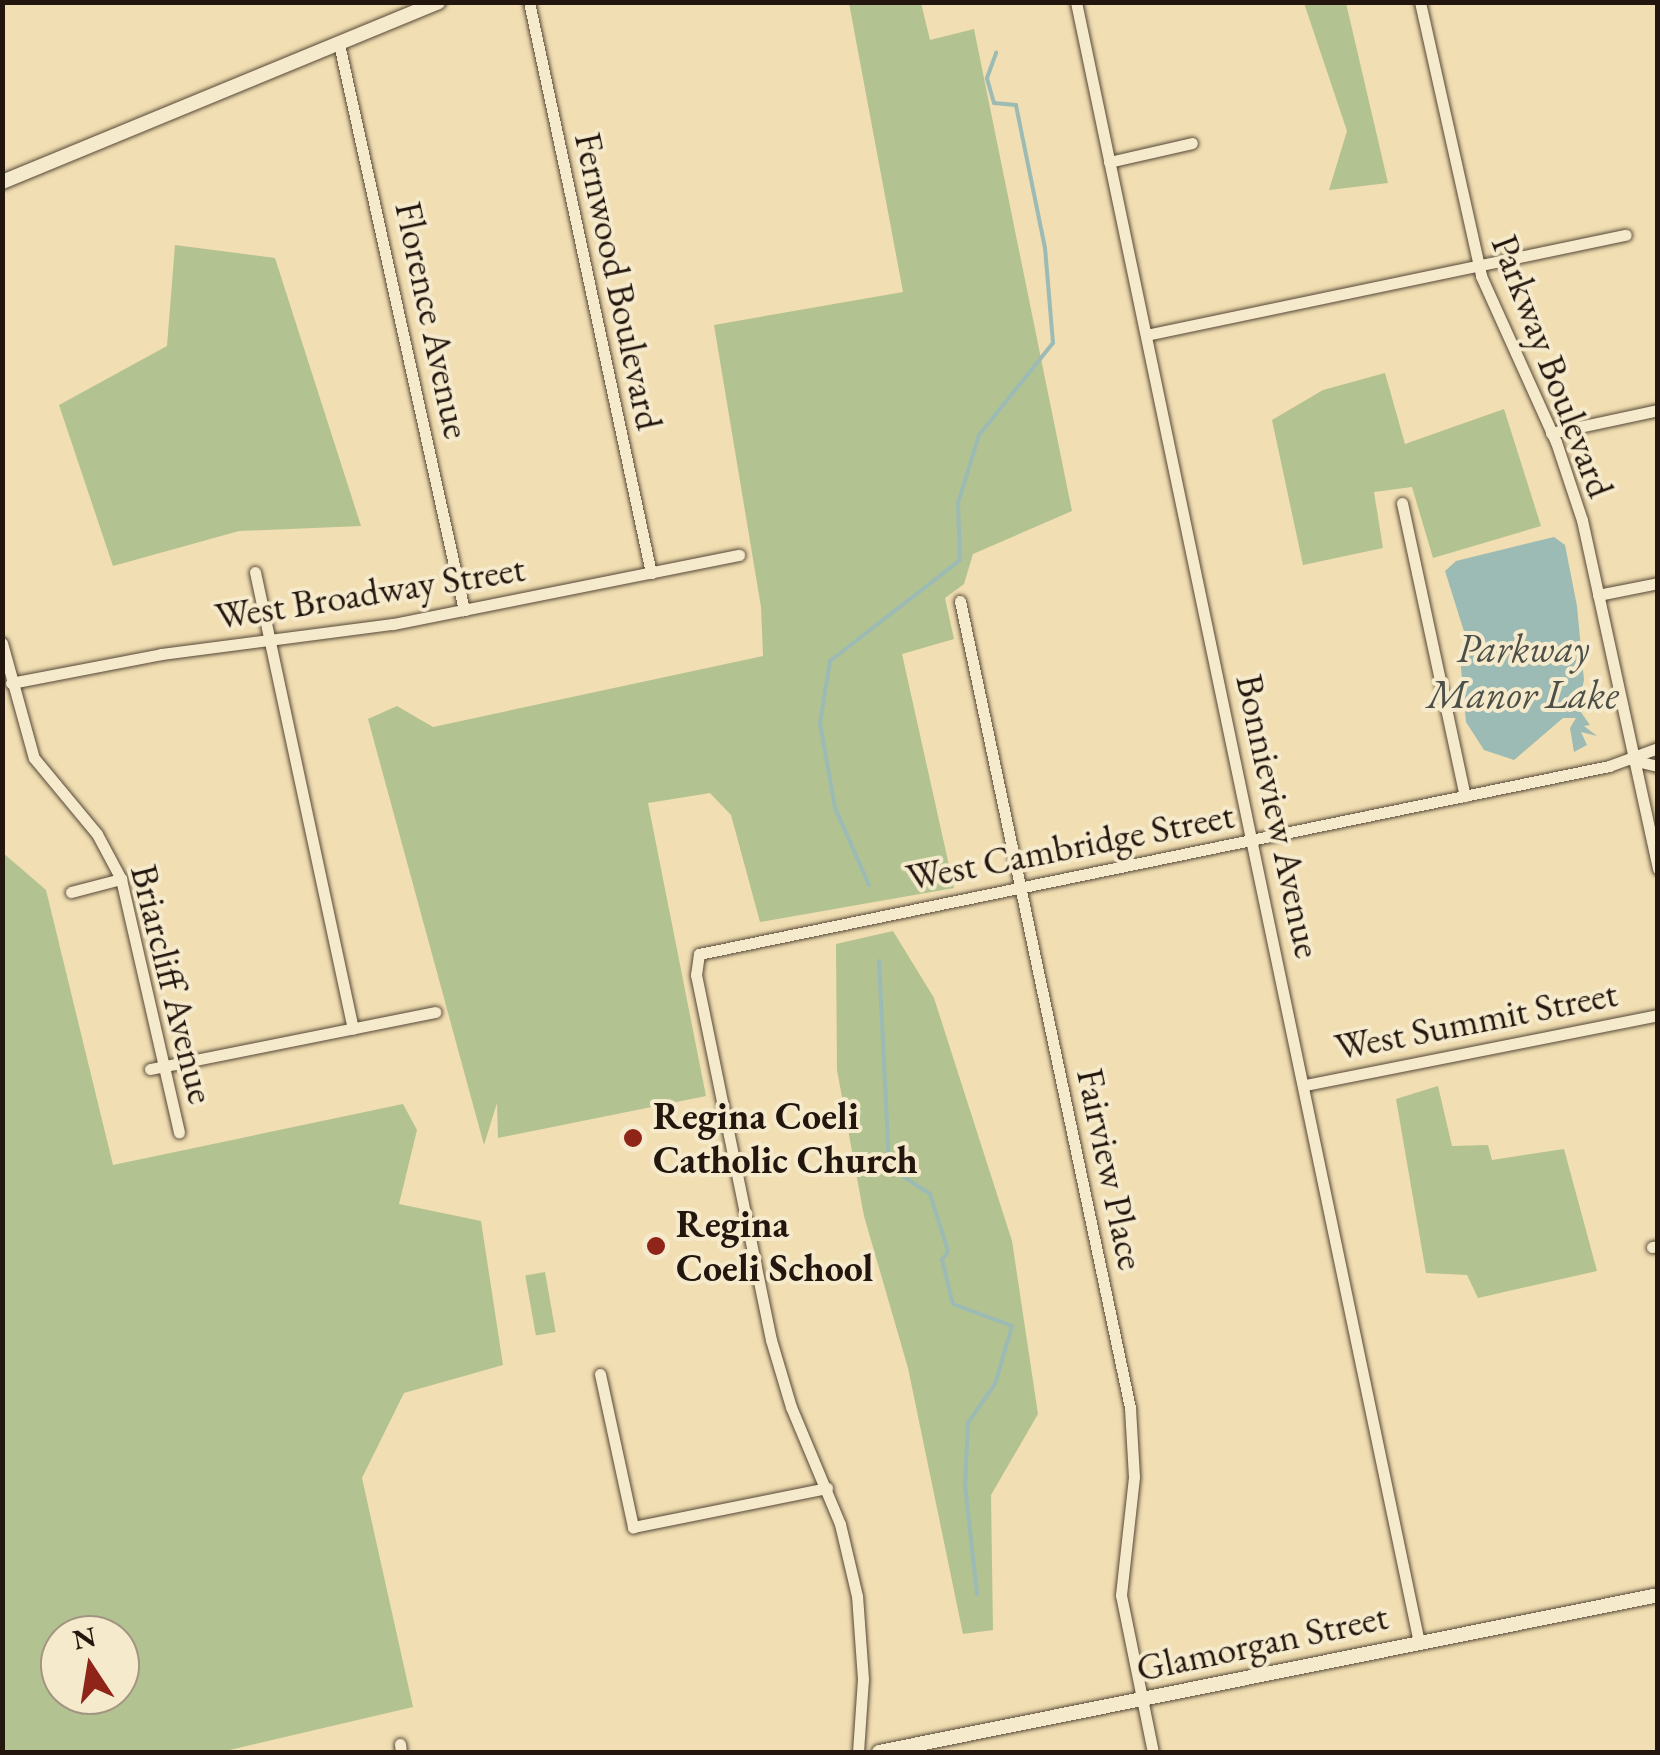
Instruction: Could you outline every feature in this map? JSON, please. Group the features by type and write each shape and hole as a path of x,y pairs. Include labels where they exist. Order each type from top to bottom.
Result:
{"street":[{"path":"2,182 339,44 404,9 438,2"},
{"name":"Fernwood Boulevard","path":"529,2 651,573"},
{"name":"Bonnieview Avenue","path":"1076,2 1306,1085 1419,1643"},
{"name":"Parkway Boulevard","path":"1420,2 1478,265 1499,327 1551,433 1572,486 1658,869"},
{"name":"Florence Avenue","path":"339,44 464,610"},
{"path":"1109,162 1192,143"},
{"path":"1146,335 1626,235"},
{"path":"1551,433 1658,410"},
{"path":"1402,504 1465,796"},
{"name":"West Broadway Street","path":"11,684 161,654 270,642 464,610 738,554"},
{"path":"255,572 353,1029"},
{"path":"1598,595 1658,583"},
{"name":"Fairview Place","path":"960,601 1132,1420 1134,1477 1122,1595 1153,1752"},
{"name":"Briarcliff Avenue","path":"2,642 34,758 97,834 121,878 178,1132"},
{"name":"West Cambridge Street","path":"827,1488 790,1407 771,1340 697,957 1632,760 1658,748"},
{"name":"West Cambridge Street","path":"1632,760 1658,766"},
{"path":"71,892 121,878"},
{"path":"150,1069 436,1012"},
{"name":"West Summit Street","path":"1306,1085 1658,1015"},
{"path":"600,1374 633,1527 827,1488 860,1621 858,1752"},
{"name":"Glamorgan Street","path":"878,1752 1658,1595"}],"green space":[{"path":"849,3 921,3 930,40 974,29 1072,511 973,554 964,584 945,598 954,639 902,654 954,888 760,922 731,815 710,793 648,803 706,1096 498,1138 497,1103 484,1145 368,719 397,706 433,727 763,656 761,607 714,325 903,292"},
{"path":"1304,3 1346,3 1388,183 1329,190 1347,131"},
{"path":"175,245 275,258 361,526 239,531 113,566 59,405 167,346"},
{"path":"1385,373 1405,444 1504,409 1541,526 1433,558 1412,487 1374,492 1383,548 1303,565 1272,420 1323,390"},
{"path":"2,852 46,890 113,1165 403,1104 417,1130 399,1204 481,1221 503,1365 404,1393 362,1478 413,1707 221,1752 3,1752"},
{"path":"893,931 934,998 1012,1241 1038,1414 991,1495 993,1630 963,1634 908,1368 864,1216 837,1070 836,944"},
{"path":"1438,1086 1452,1146 1488,1145 1492,1160 1564,1149 1597,1271 1478,1298 1467,1275 1426,1273 1396,1099"},
{"path":"545,1272 556,1332 536,1336 525,1275"}],"water":[{"name":"Parkway Manor Lake","path":"1554,537 1565,545 1577,606 1584,680 1578,708 1590,725 1584,726 1597,736 1581,732 1587,745 1574,752 1570,728 1576,718 1563,718 1514,760 1484,750 1466,722 1460,657 1467,641 1445,571 1456,561"}],"waterway":[{"path":"869,885 835,808 820,723 830,661 960,560 958,503 979,435 1053,343 1045,248 1016,105 994,103 987,78 996,53"},
{"path":"879,961 889,1167 930,1194 948,1251 942,1260 953,1304 1012,1326 995,1384 968,1423 965,1485 977,1594"}],"place":[{"name":"Regina Coeli Catholic Church","path":"633,1138"},
{"name":"Regina Coeli School","path":"656,1246"}]}
